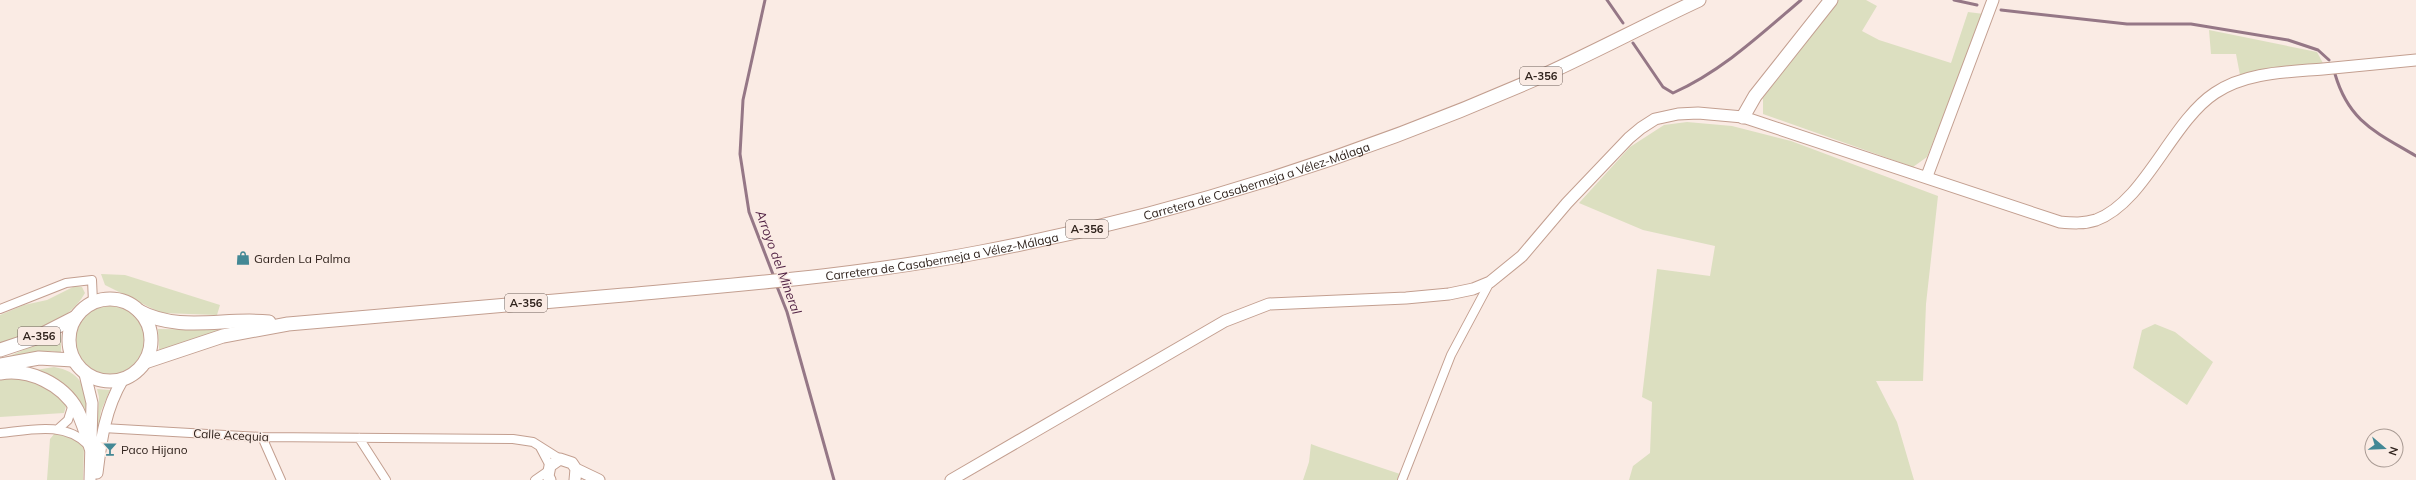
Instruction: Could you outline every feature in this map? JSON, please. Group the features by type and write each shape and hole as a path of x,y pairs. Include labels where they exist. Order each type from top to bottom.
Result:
{"main road":[{"name":"Carretera de Casabermeja a Vélez-Málaga","path":"145,362 223,336 288,324 764,283 884,269 981,252 1095,228 1211,196 1378,141 1520,85 1698,0"},
{"path":"1744,117 1755,96 1829,2"},
{"name":"A-356","path":"0,350 34,339 76,317 93,302 105,299 117,300 128,303 138,310"},
{"name":"Carretera de Casabermeja a Vélez-Málaga","path":"138,310 151,318 177,323 263,321 288,324"},
{"path":"138,310 146,321 150,335 150,349 145,362"},
{"name":"A-356","path":"76,317 70,331 69,346 74,360 85,374 104,381 123,379 135,372 145,362"},
{"name":"A-356","path":"0,365 39,358 74,360"},
{"path":"0,373 35,375 54,386 73,404 83,425 91,448"}],"street":[{"path":"1927,176 1993,0"},
{"path":"951,480 1225,321 1269,304 1406,298 1449,294 1473,289 1490,282 1522,256 1572,198 1629,138 1655,119 1678,114 1698,113 1744,117 1927,176 2060,222 2078,223 2096,220 2112,211 2131,193 2191,115 2215,93 2260,75 2416,60"},
{"path":"0,310 66,283 92,280 93,302"},
{"path":"1402,480 1451,355 1490,282"},
{"path":"85,374 92,403 90,480"},
{"path":"96,480 103,428 113,396 123,379"},
{"path":"58,429 68,420 73,404"},
{"name":"Calle Acequia","path":"103,428 262,437 513,439 533,442 560,459"},
{"path":"0,433 58,429 78,436 91,448"},
{"path":"262,437 281,480"},
{"path":"359,438 386,480"},
{"path":"540,446 549,472"},
{"path":"535,480 549,472 560,459 572,463 575,475 599,480"}],"green space":[{"path":"1837,0 1866,0 1877,6 1862,31 1879,40 1951,63 1968,12 1984,14 1927,157 1913,167 1763,114 1763,98"},
{"path":"2209,30 2317,52 2324,65 2240,75 2236,54 2211,54"},
{"path":"1687,122 1732,126 1791,141 1938,196 1926,304 1923,381 1876,381 1897,422 1914,480 1629,480 1633,466 1650,453 1652,402 1642,397 1657,269 1710,276 1715,246 1643,230 1579,203 1630,147 1664,125"},
{"path":"101,274 125,275 220,305 217,315 161,313 105,285"},
{"path":"75,286 82,287 85,293 78,303 59,320 36,332 0,345 0,315 24,305 47,300"},
{"path":"103,306 117,306 129,312 138,321 144,333 142,353 134,364 123,372 117,374 103,374 97,372 86,364 78,353 76,347 76,333 78,327 86,316 97,308"},
{"path":"2155,324 2175,332 2213,362 2187,405 2133,368 2142,330"},
{"path":"158,329 229,330 161,350 159,349"},
{"path":"61,334 61,353 52,351 7,357"},
{"path":"54,367 72,373 82,385 86,400 86,419 78,402 67,389 60,383 36,370"},
{"path":"5,376 48,385 67,403 64,413 0,417 0,377"},
{"path":"97,389 110,390 101,411 96,442 99,397"},
{"path":"55,433 70,435 84,447 83,480 47,480 50,439"},
{"path":"1311,444 1400,474 1397,480 1303,480 1309,462"}],"waterway":[{"name":"Arroyo del Mineral","path":"765,0 743,100 740,154 749,212 774,277"},
{"path":"1607,0 1623,23"},
{"path":"1633,43 1663,87 1673,93 1691,84 1724,63 1801,0"},
{"path":"1954,0 1977,5"},
{"path":"2001,10 2127,24 2191,24 2288,40 2318,50 2329,60"},
{"path":"2335,74 2348,104 2356,115 2376,132 2416,156"},
{"name":"Arroyo del Mineral","path":"776,284 787,312 834,480"}],"place":[{"name":"Garden La Palma","path":"243,258"},
{"name":"Paco Hijano","path":"110,449"}]}
